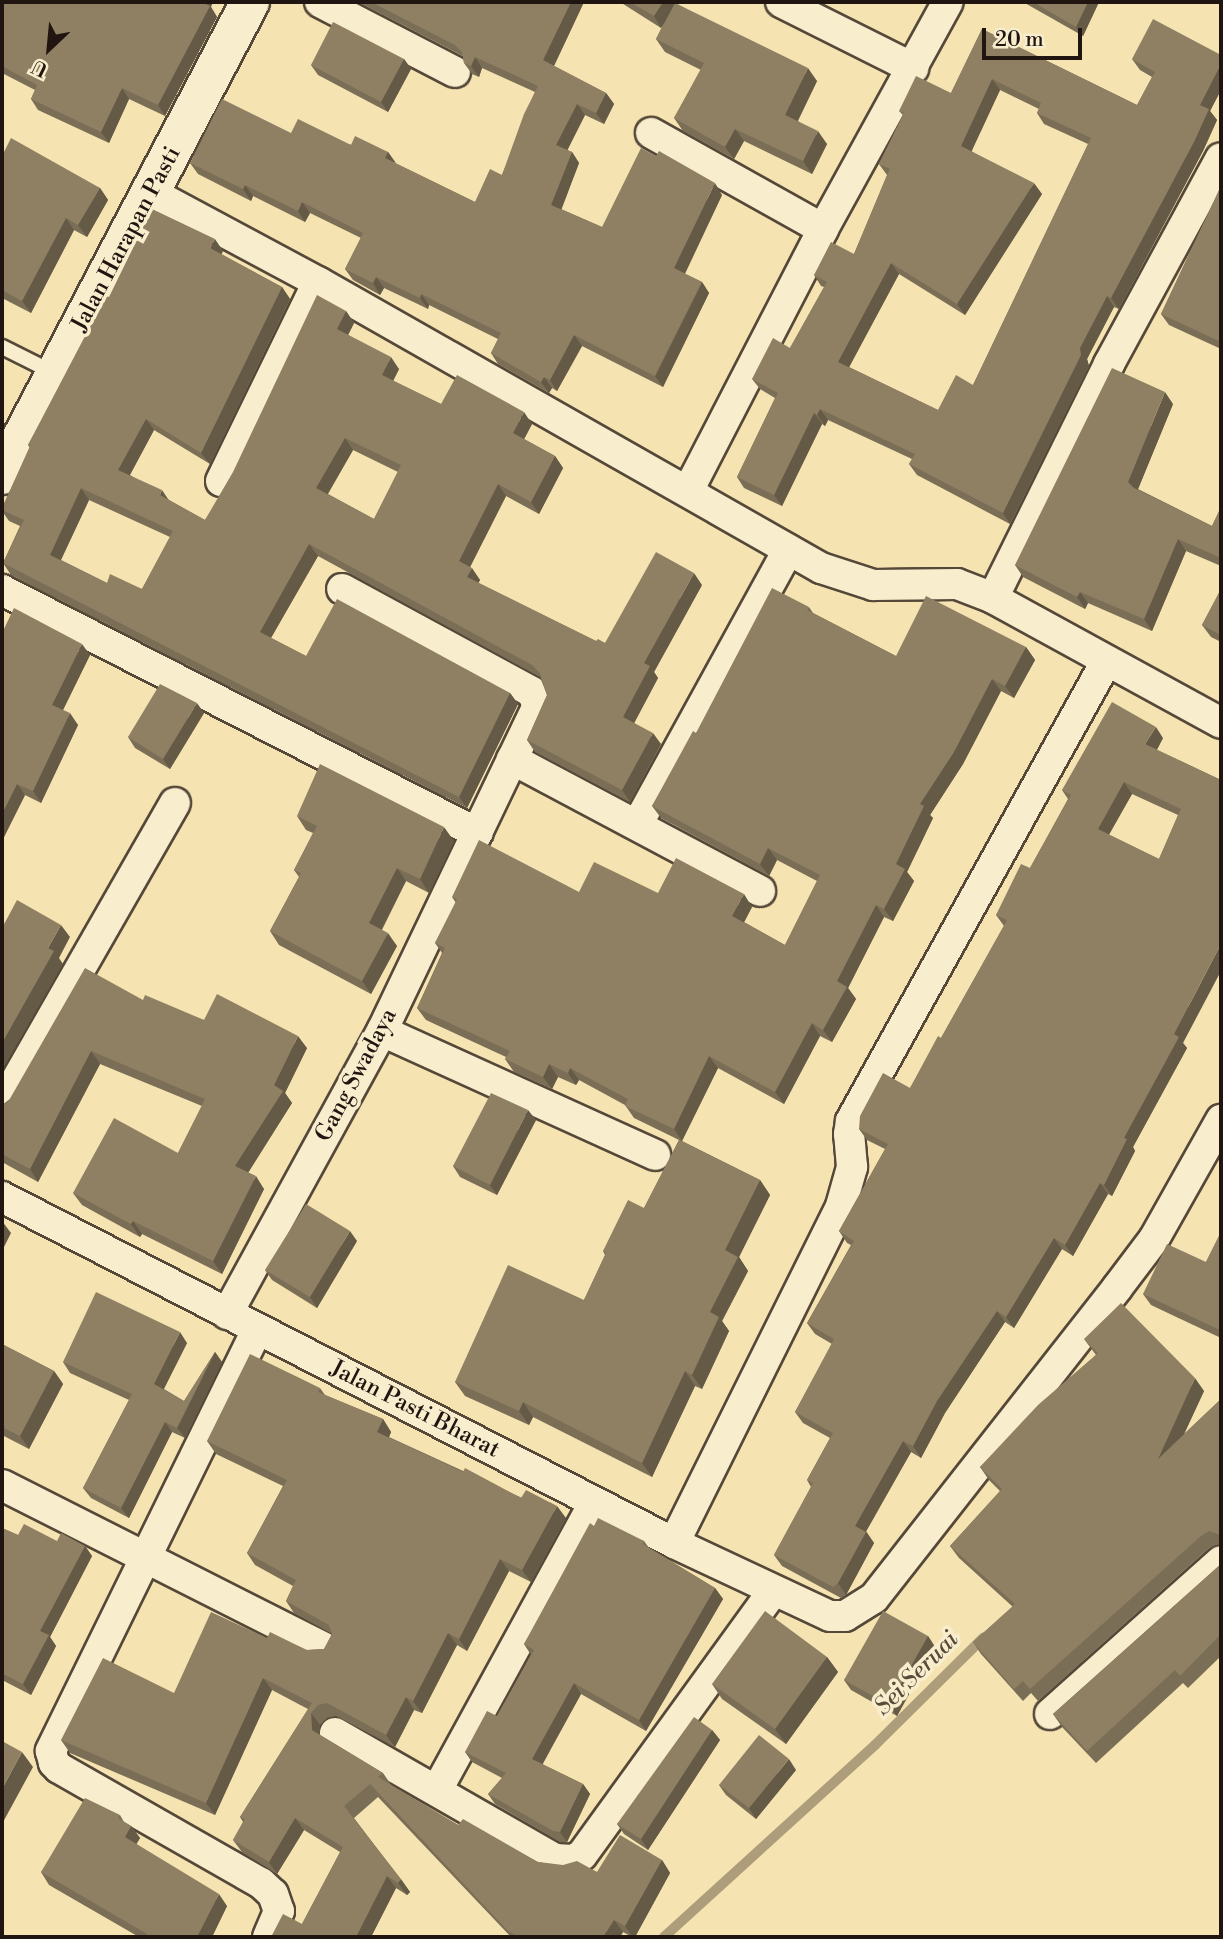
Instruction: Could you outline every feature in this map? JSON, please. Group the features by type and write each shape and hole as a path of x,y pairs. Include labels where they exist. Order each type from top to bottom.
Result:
{"street":[{"name":"Jalan Harapan Pasti","path":"2,475 250,2"},
{"path":"320,2 455,72"},
{"path":"781,2 913,68"},
{"path":"688,491 823,229 948,2"},
{"path":"651,133 823,229"},
{"path":"993,598 1109,364 1221,158"},
{"path":"150,192 318,282 788,550 845,578 873,585 957,584 993,598 1106,663 1221,723"},
{"path":"221,481 318,282"},
{"path":"638,825 788,550"},
{"name":"Gang Swadaya","path":"227,1314 382,1031 538,706 532,692 342,589"},
{"path":"2,590 478,833"},
{"path":"674,1543 841,1206 852,1167 849,1134 851,1121 1106,663"},
{"path":"512,760 761,891"},
{"path":"2,1105 175,803"},
{"path":"382,1031 656,1155"},
{"name":"Jalan Pasti Bharat","path":"2,1197 674,1543 830,1616 845,1616 874,1598 1154,1239 1221,1120"},
{"path":"257,1330 51,1751 52,1759 59,1768 261,1883 272,1894 279,1911 268,1937"},
{"path":"2,1485 323,1647"},
{"path":"437,1790 594,1503"},
{"path":"1050,1714 1221,1561"},
{"path":"335,1733 555,1859 573,1860 582,1855 773,1591"}],"lane":[{"path":"2,347 55,374"}],"building":[{"path":"2,2 201,2 210,6 158,105 122,88 101,132 31,99 37,85 2,66"},
{"path":"371,2 571,2 543,60 606,93 596,113 577,104 556,145 572,152 551,205 602,227 641,148 656,156 659,151 715,183 674,268 702,282 655,376 574,335 550,380 544,377 541,382 491,353 501,333 421,294 420,298 376,277 373,283 345,269 363,233 302,202 298,211 245,185 243,189 190,163 222,99 291,133 298,119 351,145 355,136 388,152 385,158 475,202 490,169 502,175 524,114 538,86 475,57 471,66 464,63 462,52 455,45"},
{"path":"630,2 663,2 654,16"},
{"path":"1033,2 1088,2 1076,27"},
{"path":"675,3 808,68 785,115 818,131 803,161 735,129 725,147 674,118 704,63 656,39"},
{"path":"1153,19 1221,55 1221,64 1200,105 1209,109 1195,140 1111,298 1107,296 1080,348 1081,355 1003,513 909,464 915,454 820,409 817,415 814,413 774,495 737,477 778,393 752,379 773,338 790,348 827,282 814,275 831,242 854,254 890,169 879,164 904,113 899,111 916,76 951,93 982,29 1137,105 1155,72 1132,59","holes":["992,79 1041,103 1037,113 1091,138 973,385 956,375 938,410 838,362 891,263 957,304 1034,183 961,146"]},
{"path":"333,22 404,59 381,102 311,65"},
{"path":"11,138 100,188 78,225 66,218 22,301 2,290 2,156"},
{"path":"1221,186 1221,342 1161,314"},
{"path":"152,209 215,239 210,248 282,287 201,453 146,419 118,470 162,490 160,495 205,520 233,472 317,295 346,311 337,329 391,357 382,375 441,404 457,375 524,412 513,433 555,456 531,502 498,484 459,561 472,568 467,577 605,643 656,552 694,573 644,663 650,666 623,717 653,733 622,790 527,740 547,695 540,673 532,665 309,544 260,632 306,656 337,599 510,693 459,797 3,563 24,520 2,508 30,446 28,445 106,296 109,297","holes":["345,438 401,465 374,519 316,488","81,488 173,531 142,589 110,574 107,583 50,555"]},
{"path":"1112,368 1165,392 1128,482 1134,488 1212,526 1221,507 1221,558 1178,539 1144,619 1080,592 1077,597 1015,565"},
{"path":"772,588 809,607 807,610 896,656 926,596 1026,647 1005,686 992,679 954,752 920,804 924,806 896,864 905,869 884,909 876,905 837,981 847,987 823,1030 812,1023 775,1092 709,1056 674,1129 625,1106 628,1099 570,1068 568,1073 549,1064 543,1077 505,1059 510,1051 417,1008 445,948 435,943 457,899 452,897 479,840 579,892 594,862 658,893 676,858 744,894 732,916 785,945 820,875 768,848 760,864 652,806 693,731 696,733"},
{"path":"1221,589 1221,635 1202,625"},
{"path":"14,608 82,644 52,705 70,713 33,791 17,784 2,814 2,633"},
{"path":"160,684 197,703 163,759 128,737"},
{"path":"1112,702 1156,727 1145,744 1221,780 1221,944 1174,1034 1179,1037 1124,1138 1127,1139 1104,1185 1100,1183 1065,1245 1054,1238 1006,1317 997,1311 937,1401 913,1446 903,1441 855,1526 866,1532 838,1583 833,1587 774,1555 813,1483 807,1480 833,1433 795,1412 834,1339 807,1323 854,1241 839,1231 888,1144 859,1129 860,1116 883,1073 910,1088 938,1036 941,1038 1007,920 996,915 1021,864 1030,868 1071,795 1062,790","holes":["1124,782 1181,809 1159,859 1098,829"]},
{"path":"320,764 444,827 420,879 397,868 369,923 388,933 362,981 270,931 301,873 294,870 317,826 297,816"},
{"path":"17,900 61,925 48,948 54,951 2,1043 2,928"},
{"path":"85,968 143,1000 145,995 204,1020 217,994 298,1036 274,1085 283,1091 235,1166 256,1176 213,1261 133,1221 131,1224 73,1193 114,1118 178,1153 205,1099 91,1051 30,1169 2,1154 2,1105 8,1102"},
{"path":"491,1093 528,1110 490,1185 453,1166"},
{"path":"679,1140 760,1180 725,1250 738,1257 710,1312 719,1317 692,1375 685,1371 642,1463 523,1402 519,1411 455,1382 508,1265 584,1300 606,1253 603,1251 628,1200 644,1208"},
{"path":"306,1204 350,1231 310,1297 265,1270"},
{"path":"1221,1232 1220,1330 1143,1294 1167,1244 1206,1262"},
{"path":"96,1292 180,1332 154,1384 184,1401 215,1352 177,1428 165,1422 121,1508 83,1488 132,1394 63,1362"},
{"path":"1121,1303 1195,1378 1158,1459 1221,1399 1221,1535 1209,1531 1201,1536 1030,1689 1023,1681 1014,1689 973,1642 1015,1604 950,1546 1002,1489 980,1467 1038,1405 1098,1353 1084,1339"},
{"path":"2,1344 54,1371 20,1436 2,1427"},
{"path":"250,1354 320,1388 318,1392 383,1419 377,1432 463,1472 465,1468 521,1498 526,1490 557,1506 522,1570 500,1559 459,1639 448,1633 413,1701 406,1697 386,1735 327,1703 318,1705 311,1713 312,1730 383,1773 378,1777 458,1825 463,1819 538,1862 563,1865 577,1861 597,1872 620,1835 662,1860 625,1926 614,1920 603,1937 518,1937 508,1931 370,1784 344,1806 401,1879 398,1883 387,1876 356,1937 271,1937 283,1914 302,1924 343,1847 295,1818 269,1862 233,1840 245,1819 240,1817 312,1703 263,1678 206,1803 61,1740 103,1658 174,1693 211,1612 267,1638 270,1632 307,1650 324,1649 332,1634 329,1625 286,1601 296,1580 247,1553 287,1480 207,1441"},
{"path":"598,1518 644,1541 643,1544 715,1588 639,1720 574,1683 532,1759 583,1784 560,1832 553,1831 488,1794 506,1773 465,1752 487,1711 497,1716 534,1650 524,1644 590,1523 594,1526"},
{"path":"24,1524 57,1541 61,1533 85,1546 40,1631 49,1635 23,1684 2,1673 2,1528 18,1535"},
{"path":"1221,1564 1221,1634 1180,1676 1175,1670 1087,1751 1053,1714"},
{"path":"765,1611 827,1657 775,1729 712,1684"},
{"path":"883,1611 928,1636 889,1705 844,1680"},
{"path":"694,1717 712,1730 641,1839 617,1824"},
{"path":"759,1735 789,1759 749,1808 719,1785"},
{"path":"2,1741 22,1752 2,1789"},
{"path":"85,1798 120,1815 118,1818 131,1826 125,1837 219,1894 197,1937 145,1937 147,1934 41,1872"}],"waterway":[{"name":"Sei Seruai","path":"664,1937 875,1745 984,1637"}]}
